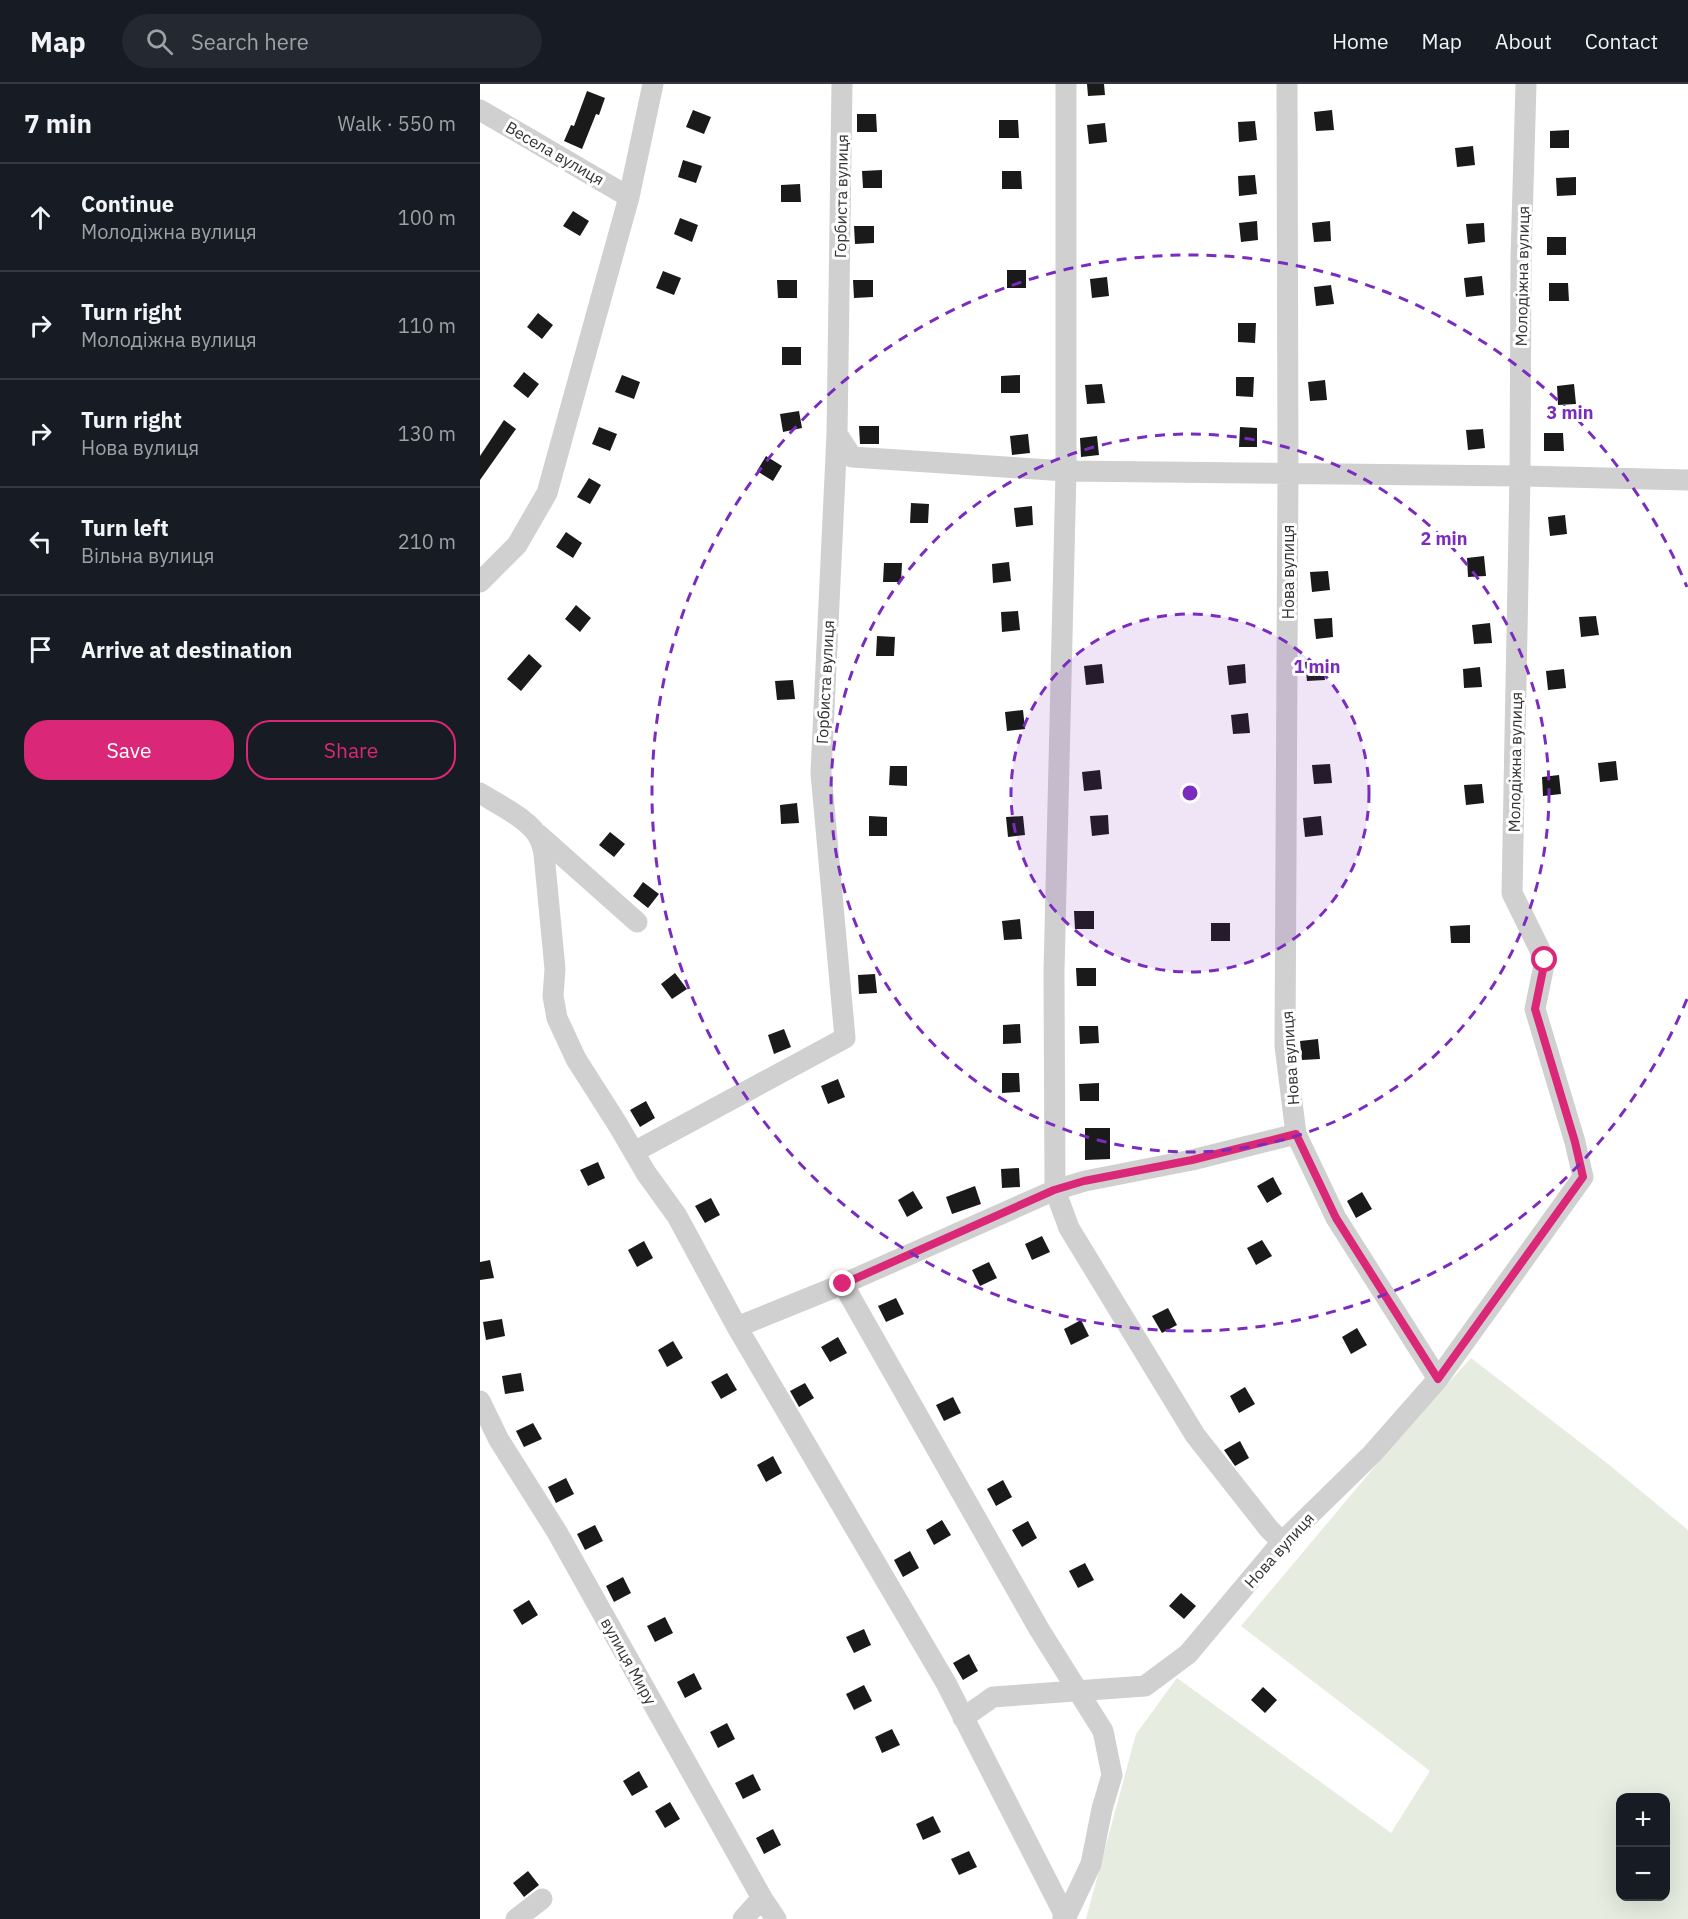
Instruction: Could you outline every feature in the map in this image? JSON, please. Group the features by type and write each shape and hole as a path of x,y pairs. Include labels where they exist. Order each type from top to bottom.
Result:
{"street":[{"path":"480,582 517,545 548,493 629,197 653,84"},
{"name":"Горбиста вулиця","path":"633,1152 845,1038 821,773 837,434 842,84"},
{"path":"1066,84 1066,471 1053,972 1054,1190 1069,1228 1195,1435 1269,1529 1282,1542"},
{"name":"Нова вулиця","path":"963,1718 993,1697 1145,1686 1188,1654 1282,1542 1372,1455 1438,1379 1336,1218 1296,1134 1286,1046 1287,84"},
{"name":"Молодіжна вулиця","path":"1438,1379 1583,1177 1575,1142 1535,1009 1545,960 1512,893 1520,476 1521,258 1526,84"},
{"name":"Весела вулиця","path":"480,110 629,197"},
{"path":"837,434 852,457 1066,471 1688,480"},
{"path":"480,793 523,820 637,922"},
{"path":"533,829 540,839 544,854 555,969 553,996 557,1018 576,1059 646,1173 677,1216 737,1327 946,1683 1053,1890 1064,1919"},
{"path":"737,1327 843,1284 1054,1190 1084,1181 1192,1160 1296,1134"},
{"path":"843,1284 1033,1618 1103,1731 1112,1775 1102,1809 1091,1864 1064,1919"},
{"name":"вулиця Миру","path":"480,1401 499,1440 557,1532 762,1898 776,1919"},
{"path":"743,1919 762,1898"},
{"path":"516,1919 542,1899"}],"shaded area":[{"path":"1471,1358 1608,1464 1688,1530 1688,1919 1086,1919 1136,1734 1177,1678 1391,1833 1430,1771 1241,1626 1403,1433"}],"building":[{"path":"1087,84 1104,84 1105,95 1088,96"},
{"path":"587,91 605,98 582,149 564,141 571,125 574,126"},
{"path":"693,110 711,117 704,134 686,127"},
{"path":"1332,110 1334,130 1316,131 1314,112"},
{"path":"857,114 876,114 877,132 857,132"},
{"path":"999,120 1018,120 1019,138 999,138"},
{"path":"1255,121 1257,140 1239,142 1238,122"},
{"path":"1105,123 1107,142 1089,144 1087,125"},
{"path":"1569,130 1569,148 1550,148 1550,131"},
{"path":"1473,146 1475,165 1457,167 1455,148"},
{"path":"683,160 702,166 696,183 678,177"},
{"path":"882,170 882,188 863,188 862,171"},
{"path":"1002,171 1021,171 1022,189 1002,189"},
{"path":"1255,175 1257,194 1239,196 1238,176"},
{"path":"1576,177 1576,195 1557,196 1556,178"},
{"path":"800,184 801,202 781,202 781,185"},
{"path":"573,211 589,221 580,236 563,226"},
{"path":"680,218 698,225 692,242 674,234"},
{"path":"1257,221 1258,240 1241,242 1239,223"},
{"path":"1330,221 1331,241 1314,242 1312,223"},
{"path":"1484,223 1485,242 1468,244 1466,224"},
{"path":"854,226 874,226 874,243 855,244"},
{"path":"1547,237 1566,237 1566,255 1547,255"},
{"path":"1007,270 1026,270 1026,288 1007,288"},
{"path":"663,271 681,278 674,295 656,288"},
{"path":"1482,276 1484,295 1466,297 1464,278"},
{"path":"1107,277 1109,296 1092,298 1090,279"},
{"path":"777,280 797,280 797,298 778,298"},
{"path":"853,280 873,280 873,297 854,298"},
{"path":"1549,283 1568,283 1569,301 1549,301"},
{"path":"1331,285 1334,304 1316,306 1314,287"},
{"path":"538,313 553,325 542,339 527,327"},
{"path":"1238,323 1256,323 1255,343 1238,342"},
{"path":"782,347 801,347 801,365 782,365"},
{"path":"524,372 539,384 528,398 513,386"},
{"path":"622,375 640,382 634,399 615,392"},
{"path":"1020,375 1020,393 1001,393 1001,376"},
{"path":"1236,377 1254,377 1253,397 1236,396"},
{"path":"1325,380 1327,400 1310,401 1308,382"},
{"path":"1102,384 1105,403 1087,404 1085,385"},
{"path":"1574,384 1576,404 1558,405 1557,386"},
{"path":"799,411 802,428 783,432 780,414"},
{"path":"504,420 516,429 480,480 480,456"},
{"path":"859,426 879,426 879,444 860,444"},
{"path":"599,427 617,434 610,451 592,444"},
{"path":"1240,427 1257,428 1257,447 1239,447"},
{"path":"1483,429 1485,448 1468,450 1466,430"},
{"path":"1544,433 1563,433 1564,451 1544,451"},
{"path":"1028,434 1030,453 1012,455 1010,436"},
{"path":"1097,436 1099,455 1081,457 1080,438"},
{"path":"766,456 782,466 773,481 757,471"},
{"path":"589,478 601,485 590,504 577,497"},
{"path":"911,503 929,504 928,523 910,523"},
{"path":"1032,506 1033,525 1016,527 1014,508"},
{"path":"1565,515 1567,534 1550,536 1548,517"},
{"path":"566,532 582,543 573,558 556,547"},
{"path":"1484,556 1486,576 1468,577 1467,558"},
{"path":"1009,562 1011,581 993,583 992,564"},
{"path":"884,563 902,563 901,582 883,582"},
{"path":"1328,571 1330,590 1312,592 1310,572"},
{"path":"576,605 591,618 580,632 565,619"},
{"path":"1018,611 1020,630 1002,632 1001,612"},
{"path":"1596,616 1599,635 1581,637 1579,617"},
{"path":"1332,618 1333,637 1316,639 1314,619"},
{"path":"1490,623 1492,643 1474,644 1472,625"},
{"path":"877,636 895,637 894,656 876,656"},
{"path":"529,654 542,666 521,691 507,679"},
{"path":"1323,661 1325,680 1307,681 1305,662"},
{"path":"1102,664 1104,683 1086,685 1084,666"},
{"path":"1245,664 1246,683 1229,685 1227,666"},
{"path":"1480,667 1482,687 1464,688 1463,669"},
{"path":"1564,669 1566,688 1548,690 1546,671"},
{"path":"793,680 795,699 777,700 775,681"},
{"path":"1023,710 1025,729 1007,731 1005,712"},
{"path":"1248,713 1250,733 1233,734 1231,715"},
{"path":"1616,761 1618,780 1600,782 1598,763"},
{"path":"1330,764 1332,783 1314,784 1312,765"},
{"path":"890,766 907,766 907,786 889,785"},
{"path":"1100,770 1102,789 1084,791 1082,772"},
{"path":"1559,775 1561,794 1543,796 1542,777"},
{"path":"1482,784 1484,803 1466,805 1464,785"},
{"path":"797,803 799,823 781,824 780,805"},
{"path":"1108,815 1109,834 1092,836 1090,816"},
{"path":"869,816 887,817 887,836 869,836"},
{"path":"1023,816 1025,835 1008,837 1006,817"},
{"path":"1321,816 1323,835 1305,837 1303,818"},
{"path":"610,832 625,844 614,857 599,845"},
{"path":"643,882 659,894 648,908 633,896"},
{"path":"1074,911 1094,911 1094,929 1075,929"},
{"path":"1020,919 1022,939 1004,940 1002,921"},
{"path":"1211,923 1230,923 1230,941 1211,941"},
{"path":"1470,925 1470,943 1451,943 1450,926"},
{"path":"1076,968 1096,968 1096,986 1077,986"},
{"path":"675,973 687,989 672,999 661,984"},
{"path":"875,974 877,993 859,994 858,975"},
{"path":"1020,1024 1021,1043 1003,1044 1003,1025"},
{"path":"1079,1026 1098,1026 1099,1043 1080,1044"},
{"path":"784,1029 791,1047 774,1054 768,1035"},
{"path":"1318,1039 1320,1059 1302,1060 1300,1041"},
{"path":"1002,1073 1019,1073 1020,1092 1002,1093"},
{"path":"838,1079 845,1097 828,1104 821,1086"},
{"path":"1099,1083 1099,1101 1080,1101 1079,1084"},
{"path":"646,1101 655,1118 640,1127 630,1110"},
{"path":"1085,1128 1110,1128 1110,1159 1085,1160"},
{"path":"598,1162 605,1178 588,1186 580,1170"},
{"path":"1019,1168 1020,1187 1002,1188 1001,1169"},
{"path":"1273,1177 1282,1194 1267,1203 1257,1186"},
{"path":"975,1186 981,1204 952,1214 946,1197"},
{"path":"913,1191 923,1208 907,1217 898,1200"},
{"path":"1362,1192 1372,1209 1356,1218 1347,1201"},
{"path":"711,1198 720,1215 705,1223 695,1206"},
{"path":"1042,1236 1050,1252 1032,1260 1025,1244"},
{"path":"1262,1240 1272,1256 1256,1265 1247,1248"},
{"path":"644,1241 653,1258 637,1267 628,1250"},
{"path":"490,1260 494,1278 480,1280 480,1262"},
{"path":"989,1262 997,1278 980,1286 972,1270"},
{"path":"896,1298 904,1314 886,1322 878,1306"},
{"path":"1168,1308 1177,1325 1162,1333 1152,1316"},
{"path":"502,1319 505,1336 486,1340 483,1322"},
{"path":"1081,1320 1089,1336 1071,1345 1064,1329"},
{"path":"1357,1328 1367,1345 1351,1354 1342,1337"},
{"path":"838,1337 847,1353 830,1362 821,1347"},
{"path":"673,1341 683,1358 667,1367 658,1350"},
{"path":"521,1373 524,1391 505,1394 502,1376"},
{"path":"727,1373 737,1390 721,1399 711,1382"},
{"path":"805,1383 814,1398 799,1407 790,1391"},
{"path":"1245,1387 1255,1404 1239,1413 1230,1396"},
{"path":"953,1397 961,1413 944,1421 936,1405"},
{"path":"533,1423 542,1439 524,1447 516,1431"},
{"path":"1240,1441 1249,1458 1235,1466 1224,1450"},
{"path":"773,1456 782,1473 766,1482 757,1465"},
{"path":"566,1478 574,1494 556,1503 548,1487"},
{"path":"1003,1480 1012,1497 996,1506 987,1489"},
{"path":"942,1520 951,1535 934,1545 926,1530"},
{"path":"1028,1521 1037,1538 1022,1547 1012,1530"},
{"path":"595,1525 603,1541 585,1550 577,1534"},
{"path":"910,1551 919,1568 903,1577 894,1560"},
{"path":"1085,1563 1094,1580 1078,1588 1069,1571"},
{"path":"623,1577 631,1593 614,1602 606,1586"},
{"path":"1181,1593 1196,1606 1184,1619 1169,1606"},
{"path":"529,1600 538,1615 522,1625 513,1610"},
{"path":"665,1617 673,1633 655,1642 647,1626"},
{"path":"864,1629 871,1645 854,1653 846,1637"},
{"path":"969,1654 978,1671 963,1680 953,1663"},
{"path":"694,1673 702,1689 685,1698 677,1682"},
{"path":"864,1685 872,1701 854,1710 846,1694"},
{"path":"1263,1687 1277,1700 1265,1713 1251,1700"},
{"path":"727,1723 735,1739 718,1748 710,1732"},
{"path":"892,1729 900,1745 882,1753 875,1737"},
{"path":"639,1771 648,1787 632,1796 623,1781"},
{"path":"753,1774 761,1790 743,1799 735,1783"},
{"path":"670,1802 680,1819 665,1828 655,1811"},
{"path":"933,1816 941,1832 923,1840 916,1824"},
{"path":"773,1829 781,1845 764,1854 756,1838"},
{"path":"969,1851 977,1867 959,1875 951,1859"},
{"path":"528,1871 539,1885 524,1897 513,1883"}],"route":[{"path":"843,1284 1054,1190 1084,1181 1192,1160 1296,1134 1336,1218 1438,1379 1583,1177 1575,1142 1535,1009 1545,960"}]}
